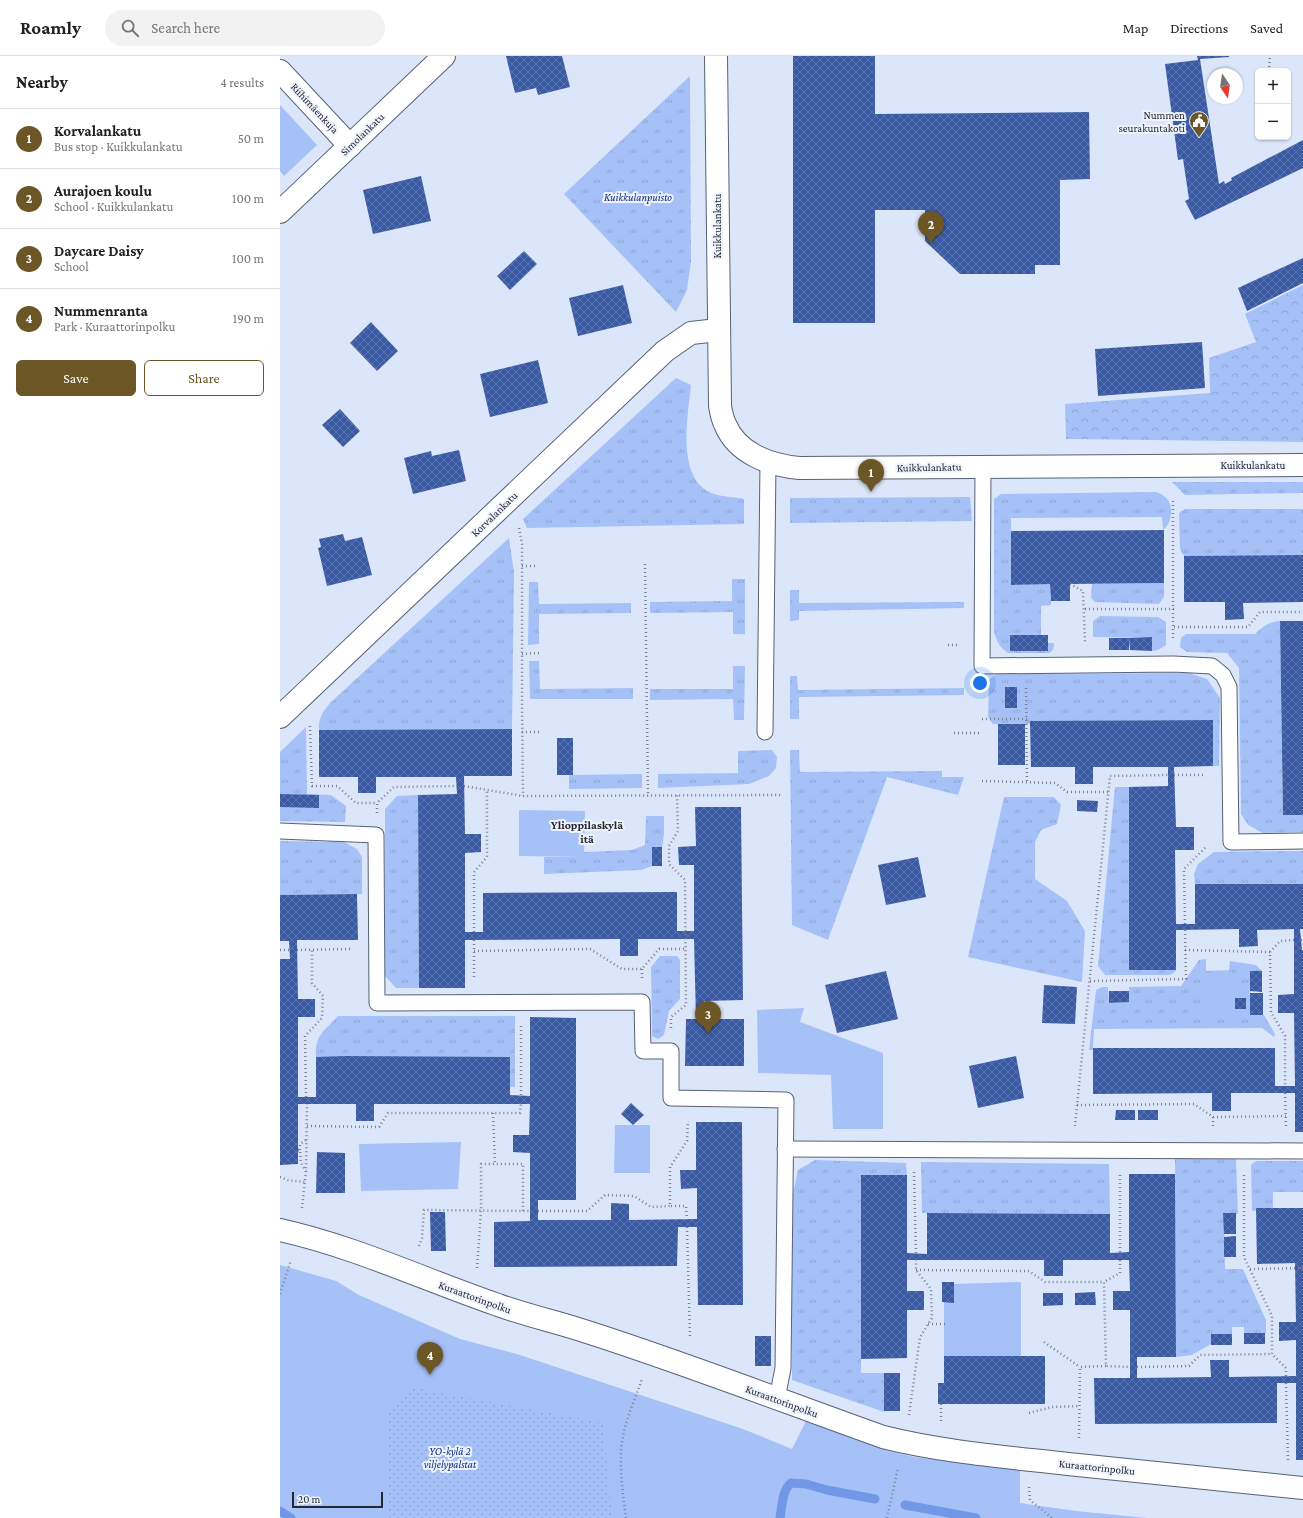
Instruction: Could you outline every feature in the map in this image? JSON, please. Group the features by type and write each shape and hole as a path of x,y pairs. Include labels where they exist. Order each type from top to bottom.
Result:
{"street":[{"name":"Simolankatu","path":"280,212 444,56"},
{"name":"Kuikkulankatu","path":"716,56 720,406 725,424 730,434 739,445 750,454 768,462 799,468 1303,465"},
{"name":"Riihimäenkuja","path":"280,71 350,146"},
{"name":"Korvalankatu","path":"280,718 664,351 691,333 718,330"},
{"name":"Kuraattorinpolku","path":"289,1232 375,1258 472,1296 518,1312 580,1330 689,1367 883,1437 934,1448 1026,1460 1296,1487"}],"lane":[{"path":"765,732 768,462"},
{"path":"983,467 982,666 1173,664 1212,666 1223,675 1229,687 1231,842 1303,841"},
{"path":"280,831 376,835 377,1004 642,1002 643,1051 671,1051 671,1098 786,1100 783,1368 778,1399"},
{"path":"785,1149 1303,1151"}],"path":[{"path":"1269,68 1270,56"},
{"path":"1173,501 1173,664"},
{"path":"502,506 516,521 522,544 523,796"},
{"path":"645,564 648,795"},
{"path":"522,566 538,566"},
{"path":"1070,584 1084,591 1086,665"},
{"path":"1085,609 1174,609"},
{"path":"1174,627 1248,627 1260,612 1303,612"},
{"path":"522,654 540,653"},
{"path":"1026,665 1027,782"},
{"path":"982,719 1027,719"},
{"path":"310,723 312,786 338,786 356,803 377,803 394,787 457,786"},
{"path":"522,732 539,732"},
{"path":"954,733 982,733"},
{"path":"1073,1150 1110,776 1168,775"},
{"path":"1174,775 1230,775"},
{"path":"982,781 1055,783 1067,792 1108,792"},
{"path":"464,786 523,796 782,794"},
{"path":"474,932 474,872 487,857 487,790"},
{"path":"671,1051 671,1017 686,1005 685,880 669,864 669,846 678,832 678,795"},
{"path":"376,835 377,803"},
{"path":"1184,924 1184,869 1212,842 1231,842"},
{"path":"1090,981 1186,979 1185,930"},
{"path":"474,940 474,1003"},
{"path":"1285,1087 1285,1036 1271,1012 1270,952 1280,941 1294,940"},
{"path":"297,950 376,948"},
{"path":"474,951 590,949 622,969 642,969 659,949 686,950"},
{"path":"280,950 289,950"},
{"path":"306,1097 305,1036 322,1018 323,996 312,983 312,950"},
{"path":"1186,950 1270,952"},
{"path":"521,1004 521,1095"},
{"path":"1285,1093 1286,1151"},
{"path":"670,1206 670,1166 688,1142 689,1098"},
{"path":"280,1294 288,1274 289,1232 305,1182 307,1126 306,1104"},
{"path":"307,1126 379,1127 388,1113 520,1113 521,1104"},
{"path":"1077,1105 1194,1104 1213,1117 1286,1116"},
{"path":"493,1113 495,1164"},
{"path":"306,1140 300,1144 299,1150 300,1163 306,1172"},
{"path":"913,1150 916,1254"},
{"path":"1120,1252 1121,1150"},
{"path":"1244,1150 1244,1257 1272,1316 1272,1354 1286,1368 1286,1377"},
{"path":"472,1296 476,1280 481,1212 481,1164 523,1164 523,1211"},
{"path":"280,1177 288,1180 305,1182"},
{"path":"538,1211 587,1211 606,1195 634,1196 651,1207 686,1206 687,1220"},
{"path":"408,1271 422,1238 424,1210 481,1212 530,1211"},
{"path":"687,1227 691,1350 689,1367"},
{"path":"887,1518 910,1410 920,1337 932,1318 931,1289 916,1270 916,1260"},
{"path":"916,1270 1029,1271 1045,1282 1104,1282 1120,1273 1120,1260"},
{"path":"1250,1269 1303,1268"},
{"path":"1104,1282 1106,1366"},
{"path":"928,1324 945,1324"},
{"path":"1044,1342 1080,1367 1130,1367"},
{"path":"626,1518 622,1481 621,1449 626,1422 651,1354"},
{"path":"1137,1367 1189,1366 1200,1355 1272,1354"},
{"path":"1078,1465 1080,1367"},
{"path":"1286,1383 1296,1487"},
{"path":"940,1424 941,1404"},
{"path":"1029,1413 1052,1406 1080,1406"},
{"path":"1026,1460 1030,1500 1052,1518"}],"green space":[{"name":"Kuikkulanpuisto","path":"690,76 691,261 687,290 676,312 564,194"},
{"path":"280,105 317,145 284,176 280,171"},
{"path":"1303,285 1303,442 1066,439 1065,404 1210,393 1209,358 1256,342 1245,314"},
{"path":"676,378 691,385 687,446 689,462 694,476 702,487 714,494 744,499 744,524 527,528 523,519"},
{"path":"1172,482 1303,482 1303,493 1185,495"},
{"path":"1157,492 1167,499 1171,508 1170,520 1163,530 1162,517 1011,518 1012,584 1050,584 1051,605 1041,606 1041,635 1010,635 1010,651 1048,651 1048,643 1054,643 1054,645 1049,653 1008,653 1002,649 994,632 994,499 1001,494"},
{"path":"970,497 972,521 790,523 790,498"},
{"path":"1185,509 1303,509 1303,555 1184,556 1180,549 1179,513"},
{"path":"509,538 514,572 512,729 319,730 320,719 330,703"},
{"path":"732,579 745,579 745,634 733,634 733,612 650,613 650,602 732,601"},
{"path":"529,582 538,582 539,604 631,603 631,613 539,614 539,644 528,645"},
{"path":"1164,583 1164,597 1159,604 1095,602 1091,598 1092,584"},
{"path":"790,590 799,590 799,603 964,602 964,608 799,611 799,620 790,621"},
{"path":"1100,616 1158,617 1166,622 1166,645 1158,650 1152,651 1151,638 1093,637 1093,621"},
{"path":"1280,621 1283,815 1303,815 1303,832 1263,833 1248,825 1241,814 1239,668 1227,653 1187,652 1180,647 1181,638 1186,634 1255,634 1266,625"},
{"path":"529,661 539,661 540,689 633,688 633,699 530,699"},
{"path":"733,666 745,666 744,720 734,720 733,699 650,700 650,689 733,689"},
{"path":"1189,673 1207,679 1220,698 1219,766 1213,766 1212,720 1090,721 993,724 988,717 989,680 996,674"},
{"path":"790,676 797,676 798,690 964,688 964,695 799,697 799,719 790,719"},
{"path":"306,727 307,794 331,795 346,806 345,822 280,821 280,752"},
{"path":"772,750 777,757 776,768 769,776 749,784 658,788 658,774 738,773 738,751"},
{"path":"790,750 799,750 800,772 942,771 942,777 964,777 958,795 887,777 828,940 792,925"},
{"path":"642,774 642,788 569,789 569,775"},
{"path":"1115,787 1129,787 1129,970 1176,970 1170,975 1105,975 1098,966"},
{"path":"418,795 419,988 396,988 385,976 385,809 397,796"},
{"path":"1004,797 1054,797 1061,805 1057,824 1041,830 1035,842 1035,879 1067,901 1085,931 1082,982 968,957"},
{"path":"519,810 585,811 584,857 519,856"},
{"path":"646,816 664,816 662,847 652,847 652,866 641,870 544,874 544,857 584,857 584,852 632,850 645,845"},
{"path":"280,841 344,842 357,849 362,857 362,894 280,895"},
{"path":"1303,851 1303,884 1195,884 1194,874 1198,864 1214,852"},
{"path":"660,956 677,956 680,960 680,999 669,1011 664,1035 658,1039 652,1036 651,967"},
{"path":"1206,959 1206,971 1229,970 1230,961 1256,965 1262,971 1250,971 1250,997 1239,997 1205,1012 1264,1015 1275,1034 1274,1037 1262,1028 1094,1029 1093,1050 1089,1050 1096,990 1102,987 1108,987 1109,1003 1129,1002 1129,987 1181,986 1199,960"},
{"path":"1206,977 1240,978 1239,997 1250,997 1250,1015 1205,1013"},
{"path":"804,1008 800,1022 883,1053 883,1129 833,1129 831,1075 758,1073 757,1010"},
{"path":"338,1016 515,1016 515,1087 510,1087 510,1057 316,1057 317,1044 321,1034"},
{"path":"615,1125 650,1125 650,1173 614,1173"},
{"path":"461,1142 458,1189 361,1191 359,1144"},
{"path":"1175,1159 1236,1159 1238,1214 1224,1214 1225,1269 1243,1269 1266,1320 1266,1333 1244,1333 1244,1327 1232,1327 1232,1334 1211,1334 1211,1344 1192,1355 1176,1357"},
{"path":"815,1160 906,1163 907,1175 861,1176 861,1373 884,1373 884,1412 792,1380 791,1203 798,1170"},
{"path":"1256,1161 1303,1161 1303,1192 1273,1192 1273,1208 1252,1211 1251,1165"},
{"path":"921,1162 1109,1164 1110,1214 922,1213"},
{"path":"280,1265 336,1281 359,1295 460,1339 520,1355 743,1429 792,1449 806,1421 889,1451 914,1457 1020,1470 1020,1503 1076,1511 1147,1518 280,1518"},
{"path":"1021,1282 1021,1356 944,1356 944,1302 954,1302 954,1284"},
{"name":"YO-kylä 2 viljelypalstat","path":"415,1388 603,1423 612,1518 389,1518 388,1412 399,1398"}],"building":[{"path":"506,56 562,56 570,87 538,95 536,88 515,93"},
{"path":"793,56 875,56 875,114 1089,112 1090,179 1060,180 1060,265 1035,265 1035,274 960,274 925,241 925,210 875,210 875,323 793,323"},
{"path":"1197,56 1229,56 1200,59 1219,184 1224,181 1225,184 1232,180 1231,178 1303,140 1303,168 1195,220 1185,201 1189,199 1183,159 1178,160 1165,64 1198,60"},
{"path":"421,176 431,221 373,234 363,190"},
{"path":"524,251 537,264 510,290 497,276"},
{"path":"1303,258 1303,283 1247,311 1238,288"},
{"path":"623,285 632,323 578,336 569,298"},
{"path":"371,322 398,351 377,371 350,343"},
{"path":"1202,342 1205,388 1098,396 1095,349"},
{"path":"538,360 548,403 490,417 480,374"},
{"path":"340,409 360,431 343,447 322,425"},
{"path":"459,450 466,481 413,494 404,458 431,451 432,456"},
{"path":"1164,530 1164,583 1070,584 1070,601 1051,601 1050,584 1011,585 1011,531"},
{"path":"343,534 345,541 362,537 372,575 327,586 318,548 321,547 319,539"},
{"path":"1303,555 1303,602 1243,603 1244,619 1225,620 1225,602 1184,602 1184,556"},
{"path":"1280,621 1303,621 1303,815 1283,815"},
{"path":"1010,635 1048,635 1048,651 1010,651"},
{"path":"1152,637 1152,651 1130,650 1130,638"},
{"path":"1109,638 1130,638 1129,650 1109,650"},
{"path":"1005,687 1017,687 1017,708 1005,708"},
{"path":"1213,720 1213,766 1174,767 1176,827 1194,827 1194,850 1175,850 1176,924 1195,924 1195,884 1303,884 1303,929 1300,929 1303,950 1303,1132 1295,1132 1295,1093 1231,1093 1231,1111 1212,1111 1212,1093 1093,1094 1093,1048 1275,1048 1275,1086 1295,1086 1294,1013 1278,1013 1278,995 1294,994 1294,929 1257,930 1258,946 1239,947 1239,929 1176,930 1176,970 1129,970 1129,787 1168,786 1168,767 1093,767 1093,784 1075,784 1075,767 1031,767 1030,721"},
{"path":"998,724 1025,724 1025,765 998,765"},
{"path":"512,729 512,776 464,776 465,834 481,834 481,852 465,853 465,932 483,932 483,893 677,892 677,931 694,931 694,865 679,865 678,847 696,846 695,807 741,807 743,1000 704,1001 704,1019 744,1019 744,1066 685,1066 686,1019 696,1019 694,939 638,939 638,956 620,956 620,939 465,940 465,988 419,988 418,795 457,794 456,777 376,777 376,793 358,793 358,777 319,777 319,730"},
{"path":"557,738 573,738 573,775 557,775"},
{"path":"280,794 319,795 319,808 280,807"},
{"path":"1077,800 1098,801 1097,812 1077,811"},
{"path":"652,847 662,847 662,866 652,866"},
{"path":"918,857 926,897 886,905 878,865"},
{"path":"357,894 358,940 297,940 298,999 315,999 315,1017 298,1017 298,1097 316,1097 316,1057 345,1056 510,1057 510,1095 530,1096 530,1017 576,1018 576,1200 538,1200 538,1220 611,1220 611,1203 629,1204 629,1220 697,1219 697,1188 681,1189 680,1170 696,1170 696,1122 742,1122 743,1305 698,1305 697,1227 678,1227 677,1266 494,1267 494,1222 530,1221 530,1153 513,1152 513,1135 529,1135 530,1104 374,1104 374,1121 356,1121 356,1104 298,1104 298,1164 280,1165 280,959 290,959 289,941 280,941 280,895"},
{"path":"886,971 898,1019 837,1033 825,985"},
{"path":"1250,971 1262,971 1262,992 1250,991"},
{"path":"1044,985 1077,987 1075,1024 1042,1023"},
{"path":"1109,991 1129,991 1129,1002 1109,1003"},
{"path":"1250,993 1263,993 1263,1015 1250,1015"},
{"path":"1235,998 1246,998 1246,1009 1235,1009"},
{"path":"1016,1056 1024,1098 978,1108 969,1066"},
{"path":"631,1103 644,1115 633,1125 621,1114"},
{"path":"1116,1110 1135,1110 1135,1120 1115,1120"},
{"path":"1138,1110 1158,1110 1158,1120 1138,1120"},
{"path":"317,1152 345,1153 345,1193 316,1193"},
{"path":"1129,1174 1175,1174 1176,1357 1137,1357 1137,1378 1211,1377 1210,1360 1229,1360 1229,1377 1296,1376 1296,1340 1279,1341 1279,1322 1296,1322 1295,1263 1257,1264 1256,1208 1303,1208 1303,1460 1296,1460 1296,1383 1277,1383 1277,1423 1095,1424 1094,1378 1130,1378 1130,1310 1113,1310 1113,1291 1130,1291 1129,1260 1063,1260 1063,1276 1044,1276 1044,1260 907,1260 907,1291 924,1291 924,1310 907,1310 907,1358 861,1359 861,1175 907,1175 907,1253 927,1254 927,1213 1110,1214 1110,1253 1129,1252"},
{"path":"430,1212 445,1212 446,1251 431,1251"},
{"path":"1223,1213 1236,1213 1236,1234 1224,1234"},
{"path":"1236,1236 1236,1257 1224,1257 1224,1237"},
{"path":"942,1282 954,1282 954,1303 942,1302"},
{"path":"1095,1292 1096,1305 1075,1305 1075,1293"},
{"path":"1043,1293 1063,1293 1063,1305 1043,1306"},
{"path":"1244,1333 1265,1333 1265,1344 1244,1344"},
{"path":"1211,1334 1232,1334 1232,1345 1211,1345"},
{"path":"755,1336 771,1336 771,1366 755,1366"},
{"path":"944,1356 1045,1356 1045,1404 938,1404 938,1383 944,1383"},
{"path":"884,1373 900,1373 900,1411 884,1411"}],"waterway":[{"path":"780,1518 784,1494 791,1483 806,1484 827,1490 875,1499"},
{"path":"905,1505 976,1518"},
{"path":"280,1511 291,1518"}],"place":[{"name":"Nummen seurakuntakoti","path":"1199,138"},
{"name":"Aurajoen koulu","path":"931,244"},
{"name":"Korvalankatu","path":"871,492"},
{"name":"Daycare Daisy","path":"708,1034"},
{"name":"Nummenranta","path":"430,1375"}],"district":[{"name":"Ylioppilaskylä itä","path":"587,832"}]}
